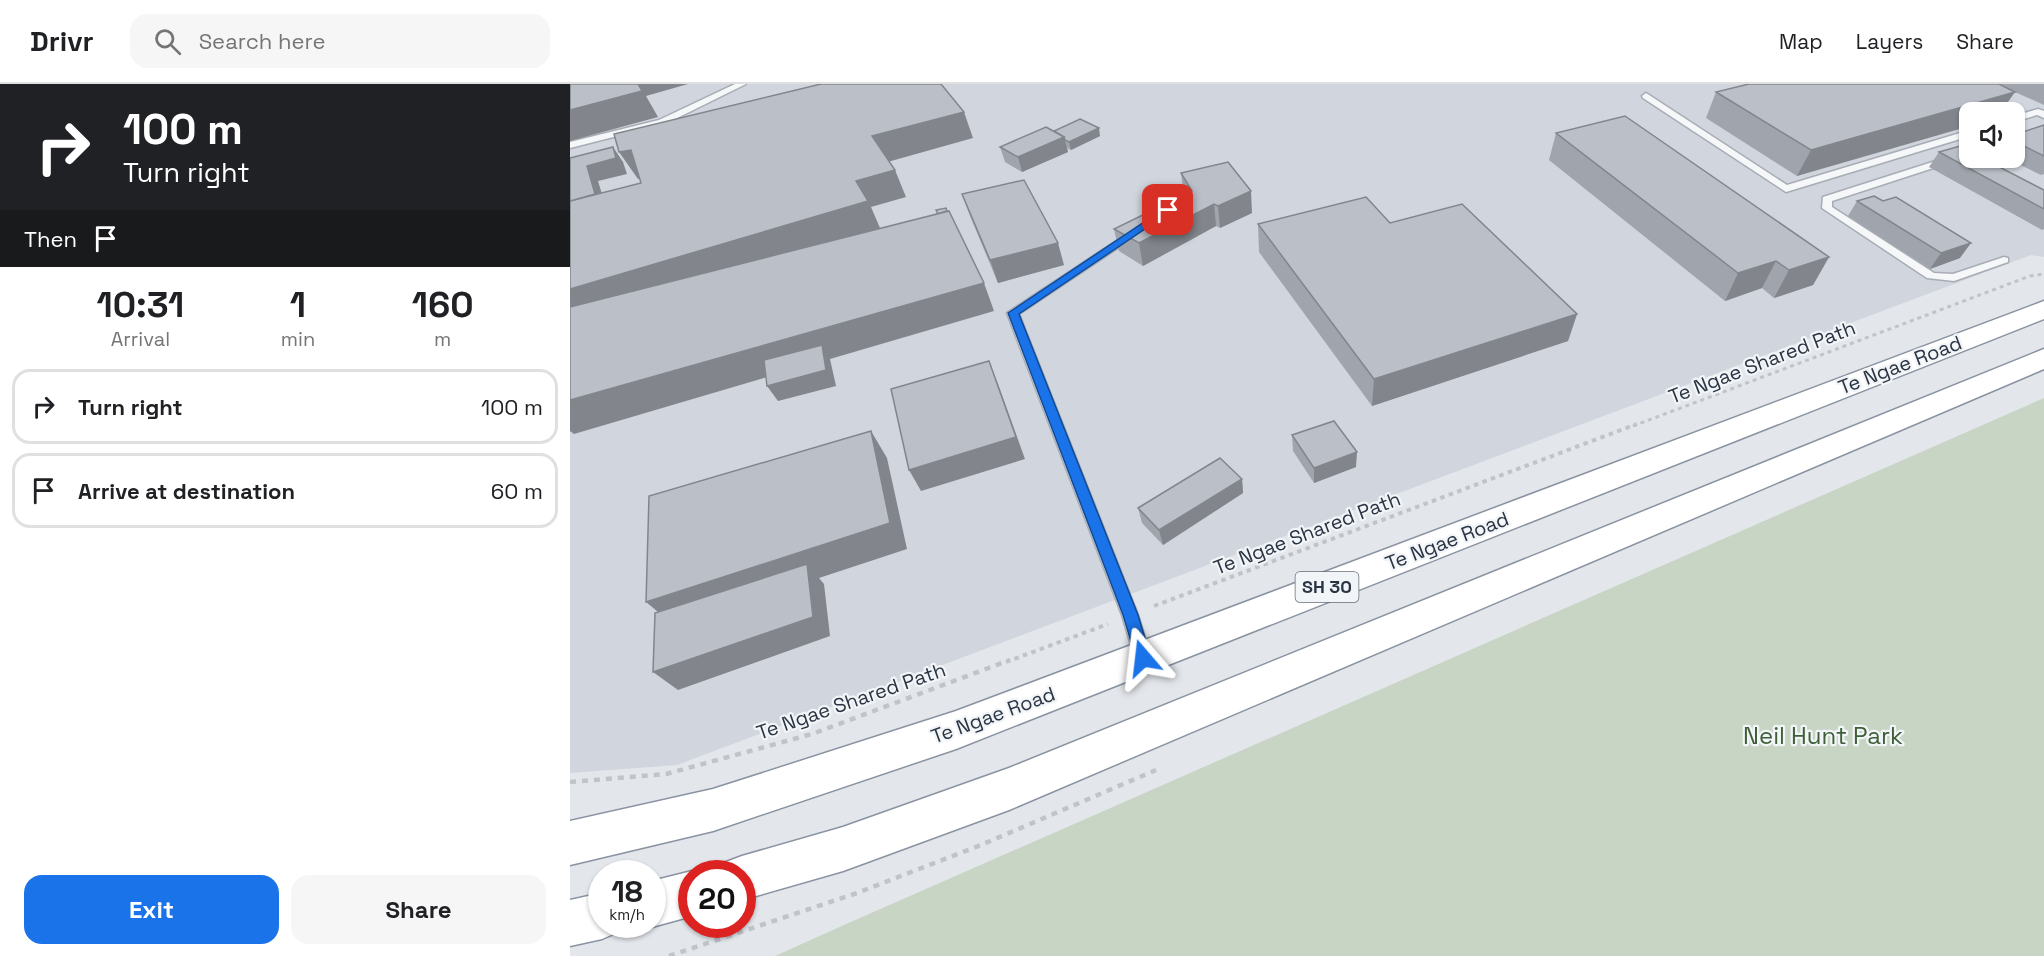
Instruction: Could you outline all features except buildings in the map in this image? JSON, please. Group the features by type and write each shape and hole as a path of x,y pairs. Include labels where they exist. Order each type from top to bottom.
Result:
{"highway":[{"name":"Te Ngae Road","path":"570,843 713,810 956,730 2044,309"},
{"path":"756,874 843,849 1009,789 2044,358"},
{"path":"570,923 588,919"}],"lane":[{"path":"570,145 662,122 742,84"},
{"path":"1646,96 1786,189 1959,136"},
{"path":"2025,116 2038,112 2044,116"},
{"path":"1959,157 1827,199 1827,208 1930,276 1954,278 2004,260"},
{"path":"1143,658 1130,615 1013,313 1149,223"}],"path":[{"name":"Te Ngae Shared Path","path":"570,782 666,774 823,730 2030,276 2044,274"}],"shaded area":[{"path":"570,84 2044,84 2044,257 2031,255 677,765 570,773"}],"green space":[{"name":"Neil Hunt Park","path":"2044,398 2044,956 775,956 844,925"}],"route":[{"path":"1143,658 1130,615 1013,313 1168,210"}]}
